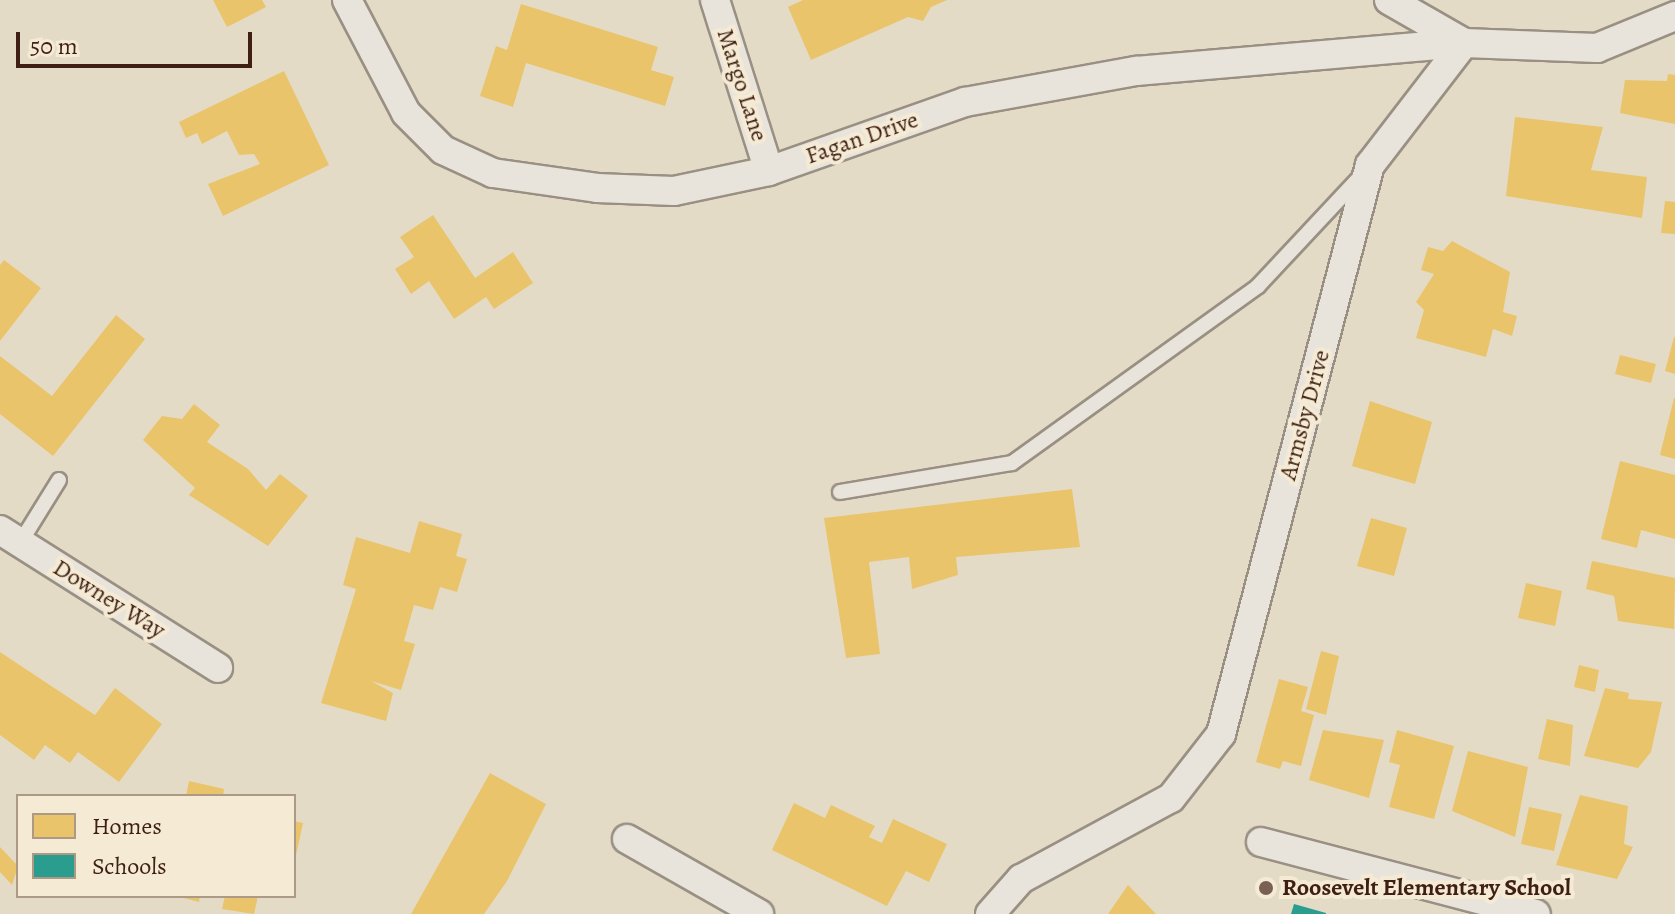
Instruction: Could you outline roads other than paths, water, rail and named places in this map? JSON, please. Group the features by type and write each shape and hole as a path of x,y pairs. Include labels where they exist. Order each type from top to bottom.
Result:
{"street":[{"name":"Fagan Drive","path":"347,0 406,113 443,150 493,173 674,191 769,171 965,102 1136,71 1464,43"},
{"name":"Margo Lane","path":"715,0 769,171"},
{"path":"1389,0 1464,43 1597,48 1675,16"},
{"name":"Armsby Drive","path":"990,914 1021,879 1171,798 1221,734 1370,165 1464,43"},
{"name":"Downey Way","path":"6,536 218,668"},
{"path":"627,839 759,914"},
{"path":"1261,842 1536,914"}],"lane":[{"path":"840,492 1012,463 1258,286 1370,165"},
{"path":"6,536 59,480"}],"place":[{"name":"Roosevelt Elementary School","path":"1266,888"}]}
